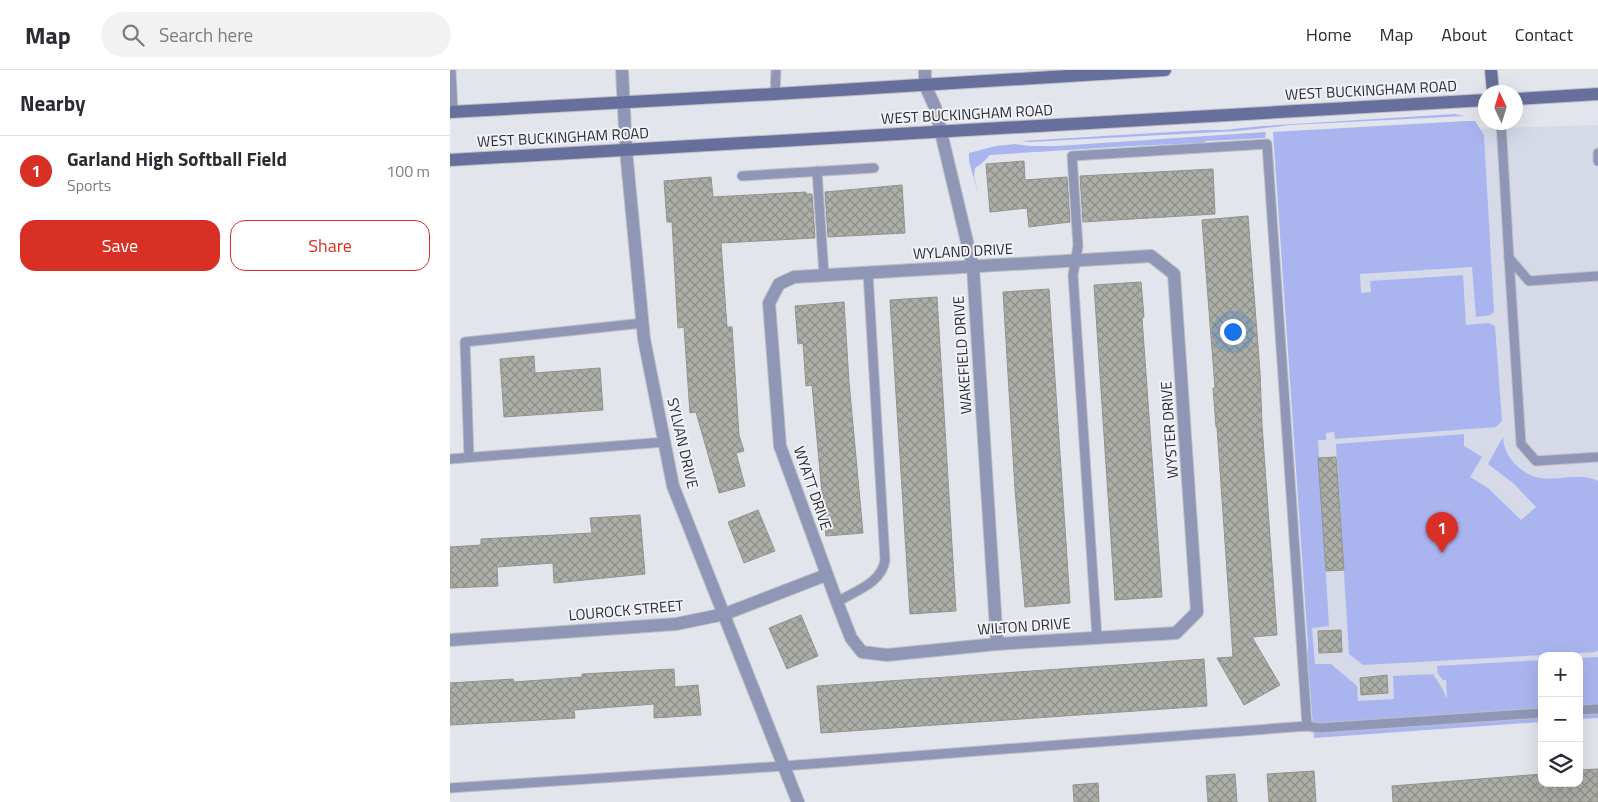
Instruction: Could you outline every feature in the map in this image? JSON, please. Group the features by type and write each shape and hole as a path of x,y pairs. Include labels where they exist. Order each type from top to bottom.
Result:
{"main road":[{"name":"WEST BUCKINGHAM ROAD","path":"452,112 1165,70"},
{"path":"1491,70 1492,85"},
{"path":"1523,98 1598,94"},
{"name":"WEST BUCKINGHAM ROAD","path":"450,160 1478,100"}],"street":[{"name":"SYLVAN DRIVE","path":"622,70 626,150 644,340 673,486 798,802"},
{"name":"WAKEFIELD DRIVE","path":"925,70 925,84 935,107 973,267 997,644"},
{"name":"WYLAND DRIVE","path":"779,284 794,277 1151,256"},
{"name":"WYSTER DRIVE","path":"1151,256 1174,274 1197,612"},
{"name":"WYATT DRIVE","path":"779,284 769,303 780,446 826,575 851,638"},
{"name":"LOUROCK STREET","path":"450,640 676,624 725,614 826,575"},
{"name":"WILTON DRIVE","path":"851,638 862,652 887,655 997,644 1176,633 1197,612"}],"lane":[{"path":"451,70 452,112"},
{"path":"775,94 776,70"},
{"path":"1501,130 1521,444 1536,461 1598,457"},
{"path":"1097,638 1073,275 1078,246 1072,156 1267,144 1307,726"},
{"path":"1598,153 1598,161"},
{"path":"742,176 874,168"},
{"path":"817,171 824,276"},
{"path":"1509,258 1529,281 1598,276"},
{"path":"837,602 878,576 884,570 885,560 868,273"},
{"path":"469,457 465,342 643,323"},
{"path":"450,459 665,442"},
{"path":"1583,710 1598,709"},
{"path":"450,788 784,766 1307,726 1319,728 1538,713"}],"shaded area":[{"path":"1455,114 1465,116 1291,125 1238,131 1021,141 1223,130 1262,126"},
{"path":"1475,121 1478,130 1481,130 1484,135 1494,312 1490,315 1476,317 1472,267 1360,274 1361,293 1371,292 1370,281 1463,275 1466,325 1489,323 1495,326 1502,421 1496,427 1335,439 1334,432 1326,433 1326,440 1318,440 1329,626 1312,628 1315,664 1331,664 1357,686 1358,701 1394,699 1393,676 1433,674 1447,699 1446,680 1443,680 1438,674 1437,666 1538,660 1538,722 1314,738 1273,132"},
{"path":"1598,125 1598,701 1583,703 1583,652 1538,652 1538,705 1318,720 1273,135 1478,129 1523,130 1523,127"},
{"path":"1266,132 1265,138 990,155 975,168 974,176 979,197 969,161 969,153 996,146 1015,144 1057,146"},
{"path":"1464,434 1464,446 1482,457 1470,477 1488,488 1521,520 1536,507 1513,483 1488,464 1503,437 1505,448 1511,459 1526,473 1537,477 1578,477 1598,481 1598,650 1596,652 1538,652 1538,655 1363,665 1349,654 1336,444"},
{"path":"1598,657 1598,718 1583,719 1583,658"}],"building":[{"path":"1024,161 1025,180 1067,177 1070,222 1029,227 1027,208 990,212 986,164"},
{"path":"1213,169 1215,214 1083,222 1080,176"},
{"path":"711,177 713,197 806,192 806,194 812,194 815,238 721,243 727,327 732,327 739,435 744,451 736,453 745,486 719,493 696,412 690,413 684,327 678,328 672,222 667,222 664,181"},
{"path":"902,185 905,233 828,237 825,192"},
{"path":"1248,216 1277,635 1252,637 1280,685 1244,705 1217,658 1233,657 1202,220"},
{"path":"1141,282 1162,597 1115,600 1094,285"},
{"path":"1049,289 1070,603 1025,607 1015,489 1003,292"},
{"path":"937,297 956,611 910,614 890,300"},
{"path":"844,302 849,382 863,533 826,536 812,385 806,386 803,343 798,344 795,306"},
{"path":"534,356 535,373 600,368 603,410 504,417 500,359"},
{"path":"1336,457 1344,570 1326,571 1318,458"},
{"path":"758,510 775,551 744,563 728,522"},
{"path":"640,515 645,574 554,583 553,563 497,567 498,586 450,588 450,547 481,545 481,539 592,533 590,518"},
{"path":"801,615 818,656 787,669 769,628"},
{"path":"1341,630 1342,652 1319,653 1318,631"},
{"path":"1204,659 1207,706 821,733 817,686"},
{"path":"674,669 675,687 698,685 701,715 654,718 654,704 574,710 575,718 450,725 450,683 513,679 514,682 582,677 582,674"},
{"path":"1387,675 1388,693 1361,695 1360,678"},
{"path":"1598,769 1598,802 1393,802 1392,786 1538,774 1538,787 1583,787 1583,770"},
{"path":"1314,771 1316,802 1269,802 1267,774"},
{"path":"1235,774 1237,802 1208,802 1206,776"},
{"path":"1098,783 1099,802 1074,802 1073,785"}],"place":[{"name":"Garland High Softball Field","path":"1442,553"}]}
